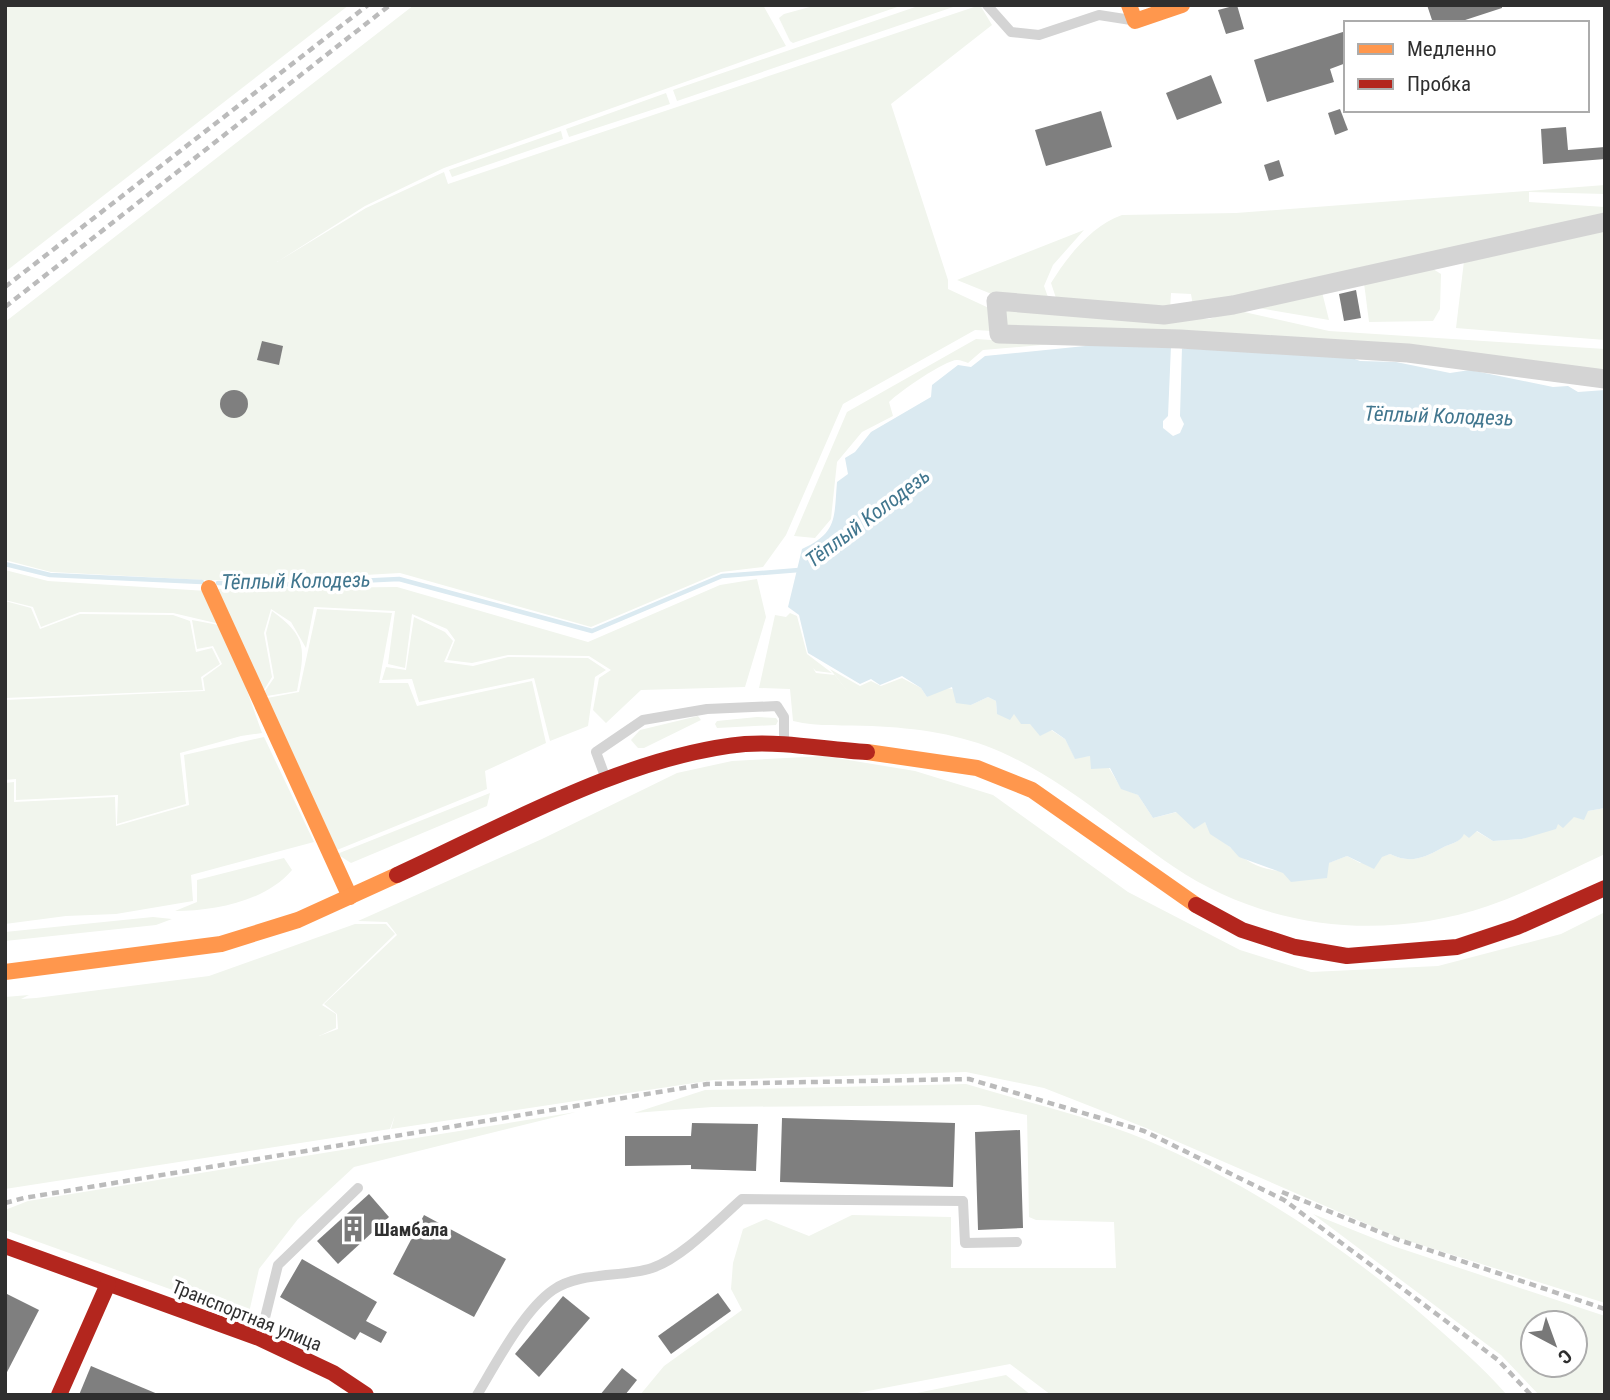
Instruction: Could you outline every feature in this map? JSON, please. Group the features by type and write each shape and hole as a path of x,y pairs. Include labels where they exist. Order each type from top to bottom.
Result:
{"main road":[{"path":"1132,13 1182,5"},
{"path":"209,588 350,897"},
{"path":"5,972 221,944 298,920 606,780 694,751 748,744 891,754 977,768 1031,790 1189,901 1242,930 1308,950 1347,956 1457,947 1517,927 1605,888"},
{"name":"Транспортная улица","path":"5,1246 260,1338 333,1373 366,1395"},
{"path":"59,1395 108,1284"}],"street":[{"path":"1605,222 1233,305 1164,315 996,301 999,334 1180,339 1408,353 1605,379"}],"lane":[{"path":"987,5 1011,32 1040,35 1099,15 1132,13"},
{"path":"606,780 596,752 643,720 707,709 777,706 784,717 784,745"},
{"path":"260,1338 278,1265 358,1188"},
{"path":"477,1395 518,1328 553,1290 586,1279 654,1268 689,1245 742,1199 963,1201 965,1243 1017,1242"}],"shaded area":[{"path":"5,5 349,5 5,272"},
{"path":"414,5 763,5 786,46 444,168 365,206 277,262 366,208 444,172 448,184 980,5 992,25 891,104 948,280 948,289 991,309 993,331 975,330 843,404 786,535 763,567 721,572 591,627 400,573 277,580 204,580 51,572 5,560 5,322"},
{"path":"817,5 903,5 793,43 790,41 779,18 784,14"},
{"path":"921,5 959,5 677,101 673,90"},
{"path":"666,93 670,104 569,137 566,129"},
{"path":"561,131 563,139 452,177 449,170"},
{"path":"1605,185 1605,194 1529,192 1529,202 1605,207 1605,215 1193,306 1191,294 1171,293 1170,310 1057,301 1051,283 1091,234 1100,226 1122,215 1236,213"},
{"path":"1605,228 1605,340 1456,328 1464,261"},
{"path":"1084,230 1053,265 1044,286 1049,300 994,295 957,280"},
{"path":"1433,269 1441,274 1440,309 1433,321 1369,322 1364,283"},
{"path":"1322,292 1329,320 1253,307"},
{"path":"1002,307 1209,319 1230,312 1244,312 1329,331 1605,349 1605,375 1005,332"},
{"path":"976,339 1052,344 983,350 968,363 951,361 902,391 889,402 893,416 862,432 837,462 831,519 815,538 794,536 847,412"},
{"path":"5,570 48,581 207,591 224,625 173,613 80,612 41,627 33,607 5,600"},
{"path":"757,579 766,617 745,687 641,690 606,723 593,710 599,678 611,670 589,656 508,655 472,663 447,660 455,640 447,629 412,614 405,668 388,664 395,611 314,607 306,648 291,622 271,609 264,633 272,677 264,690 211,589 397,587 588,642 720,585"},
{"path":"5,601 31,608 40,629 80,614 173,615 190,621 196,652 212,648 220,664 201,677 203,690 5,698"},
{"path":"317,609 392,613 379,683 408,683 417,706 532,681 546,743 485,771 487,789 337,850 267,698 299,692"},
{"path":"272,611 284,620 298,637 302,665 297,691 267,696 265,691 274,678 266,633"},
{"path":"790,613 797,616 807,654 832,673 816,671 813,668 816,673 835,675 830,669 860,686 871,681 881,686 902,678 921,688 927,697 946,688 955,690 971,705 988,697 996,701 997,714 1014,713 1030,724 1051,730 1065,739 1075,758 1090,756 1109,768 1121,788 1138,795 1153,818 1177,812 1205,822 1216,837 1258,866 1287,871 1316,867 1347,856 1360,863 1390,854 1404,859 1417,858 1455,842 1464,833 1476,831 1493,841 1522,839 1588,811 1605,808 1605,854 1503,900 1448,917 1407,924 1366,926 1286,916 1247,904 1210,888 1174,867 1047,776 986,746 922,730 793,721 790,689 759,688 775,615 786,617"},
{"path":"414,617 445,632 453,641 444,662 473,666 508,657 588,658 606,670 595,677 588,726 550,741 534,678 419,702 412,679 382,680 386,667 406,670"},
{"path":"192,620 224,626 262,733 180,753 186,804 117,824 118,795 16,800 16,779 5,780 5,700 205,691 203,678 222,664 213,646 197,649"},
{"path":"698,716 701,720 644,748 638,748 631,740 640,730"},
{"path":"776,718 778,721 776,725 717,728 715,724 717,721"},
{"path":"264,737 314,842 191,875 193,901 116,914 66,916 5,924 5,783 14,782 14,802 115,797 116,826 189,805 184,755"},
{"path":"824,756 915,771 993,795 1128,892 1240,950 1311,972 1438,966 1561,934 1605,912 1605,1303 1399,1238 1146,1128 1044,1088 966,1072 714,1080 391,1129 395,1115 390,1129 5,1189 5,997 29,995 21,999 36,998 209,976 355,924 386,924 395,934 322,1005 336,1014 336,1028 319,1036 338,1029 337,1014 324,1004 397,935 387,922 358,921 542,839 677,773 732,761"},
{"path":"490,793 487,806 351,863 337,854"},
{"path":"284,858 292,870 281,881 254,897 223,906 175,911 197,902 197,880"},
{"path":"153,917 172,919 156,925 5,941 5,932"},
{"path":"966,1084 1079,1116 1144,1139 1257,1195 1327,1240 1393,1291 1468,1355 1507,1395 1051,1395 1010,1364 847,1395 640,1395 664,1366 742,1310 731,1289 733,1263 743,1229 766,1219 809,1236 852,1215 951,1217 951,1268 1116,1268 1114,1222 1036,1220 1029,1217 1027,1115 979,1105 712,1107 634,1113 705,1090"},
{"path":"576,1112 354,1167 298,1219 259,1269 248,1317 5,1230 5,1210 28,1201"},
{"path":"1313,1214 1393,1246 1584,1309 1519,1309 1519,1374 1501,1355"},
{"path":"1589,1311 1605,1316 1605,1395 1539,1395 1524,1379 1589,1379"},
{"path":"1006,1375 1031,1395 907,1395"}],"water":[{"path":"1095,345 1344,355 1360,361 1396,362 1450,373 1470,370 1553,387 1568,386 1578,392 1605,390 1605,808 1588,811 1584,820 1574,817 1563,828 1558,824 1556,829 1522,839 1493,841 1477,831 1469,838 1464,834 1458,841 1423,857 1404,859 1390,854 1382,857 1374,869 1347,856 1329,863 1327,878 1291,882 1283,873 1239,857 1230,847 1210,834 1205,822 1194,829 1176,812 1153,818 1138,795 1121,789 1110,768 1091,769 1090,756 1075,759 1065,739 1052,730 1040,736 1030,724 1021,724 1014,714 1010,720 997,714 996,701 988,697 971,705 956,703 952,687 927,697 921,688 902,676 880,685 871,679 860,684 808,653 799,615 788,607 802,549 822,537 832,523 837,482 848,474 845,458 855,452 871,432 931,397 932,385 958,365 971,367 985,356"}],"pier":[{"path":"1171,346 1182,347 1180,416 1184,424 1180,433 1173,436 1163,428 1163,421 1168,416"}],"building":[{"path":"1237,5 1244,29 1226,34 1218,10"},
{"path":"1427,5 1502,5 1502,8 1462,21 1432,21"},
{"path":"1344,32 1344,64 1330,69 1334,82 1267,102 1254,60"},
{"path":"1211,75 1222,103 1177,120 1166,93"},
{"path":"1340,109 1348,130 1335,135 1328,113"},
{"path":"1101,111 1112,147 1046,166 1035,130"},
{"path":"1566,127 1568,150 1605,147 1605,159 1543,164 1541,129"},
{"path":"1279,160 1284,176 1269,181 1264,165"},
{"path":"1356,290 1361,318 1344,321 1339,294"},
{"path":"262,341 283,346 279,365 257,360"},
{"path":"234,390 244,394 248,404 244,414 234,418 224,414 220,404 224,394"},
{"path":"782,1118 955,1123 953,1187 780,1182"},
{"path":"692,1123 758,1124 756,1171 691,1169 691,1165 625,1166 625,1136 691,1136"},
{"path":"1020,1130 1023,1228 978,1230 975,1132"},
{"name":"Шамбала","path":"369,1194 389,1217 338,1264 317,1241"},
{"path":"424,1215 506,1259 474,1317 393,1274"},
{"path":"302,1259 377,1302 366,1321 387,1332 381,1343 360,1332 355,1340 280,1297"},
{"path":"5,1293 39,1310 5,1376"},
{"path":"718,1293 731,1311 671,1354 658,1336"},
{"path":"563,1296 590,1318 539,1377 515,1354"},
{"path":"91,1366 160,1395 79,1395"},
{"path":"622,1368 637,1380 625,1395 600,1395"}],"waterway":[{"name":"Тёплый Колодезь","path":"5,564 50,575 202,582"},
{"name":"Тёплый Колодезь","path":"218,583 274,585 399,579 592,631 722,576 799,570"}],"railway":[{"path":"5,287 368,5"},
{"path":"5,307 390,5"},
{"path":"5,1203 707,1084 969,1079 1144,1131 1284,1200 1498,1360 1531,1395"},
{"path":"1282,1192 1399,1240 1605,1309"}],"traffic: slow":[{"path":"1129,5 1135,21 1182,5"},
{"path":"209,588 350,897"},
{"path":"867,752 977,768 1032,790 1196,905"},
{"path":"5,972 221,944 298,920 397,875"}],"traffic: jam":[{"path":"397,875 567,795 656,762 701,751 760,743 867,752"},
{"path":"1196,905 1242,930 1295,947 1347,956 1457,947 1517,927 1605,888"},
{"path":"5,1246 259,1338 333,1373 366,1395"},
{"path":"59,1395 108,1284"}],"place":[{"name":"Шамбала","path":"353,1229"}]}
